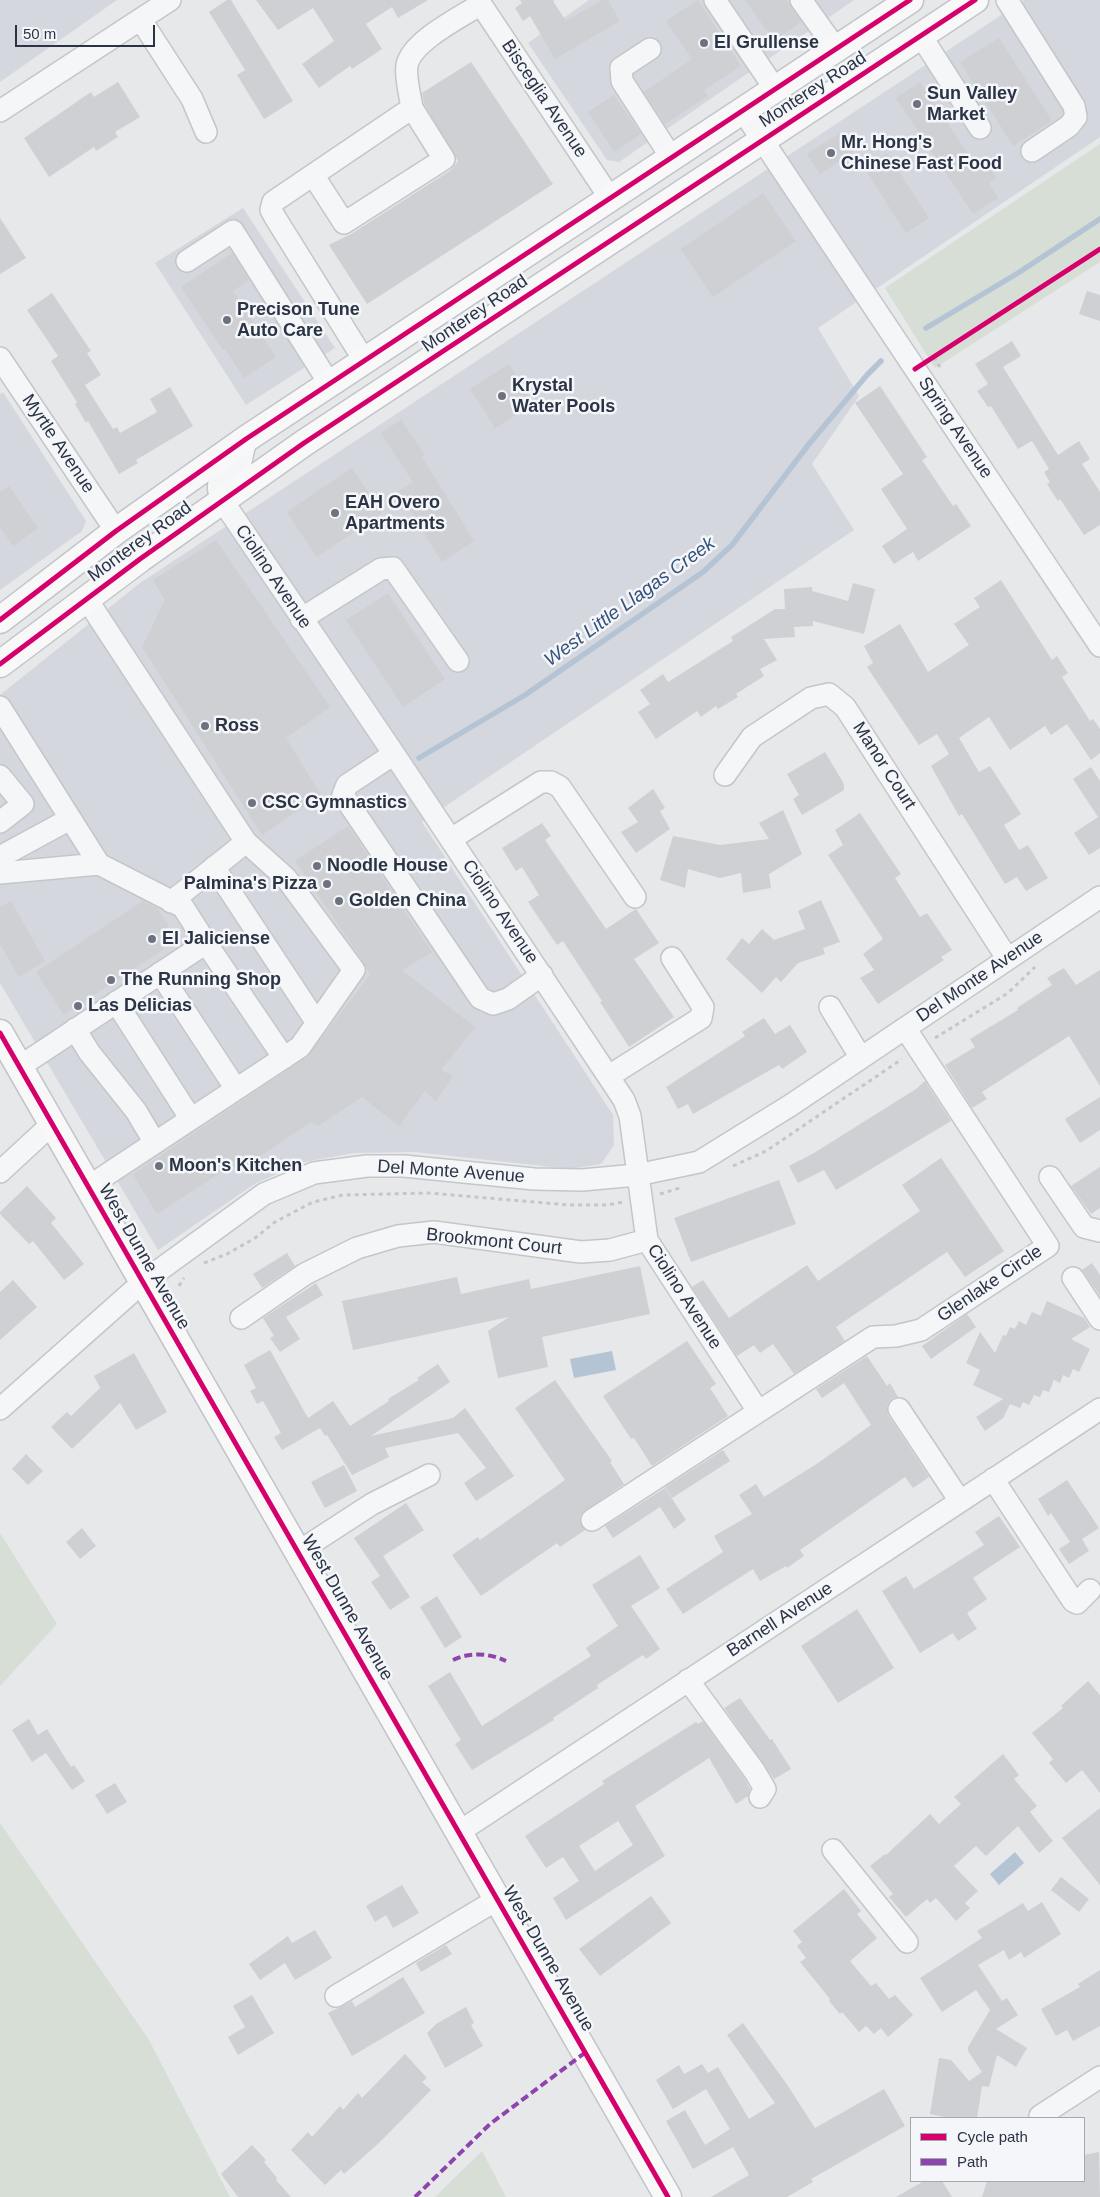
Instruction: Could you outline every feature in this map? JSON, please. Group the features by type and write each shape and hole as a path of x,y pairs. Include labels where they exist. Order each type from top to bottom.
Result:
{"main road":[{"name":"Monterey Road","path":"0,620 116,531 246,439 910,0"},
{"name":"Monterey Road","path":"0,664 86,598 304,443 970,2"},
{"name":"West Dunne Avenue","path":"0,1034 668,2197"}],"street":[{"path":"0,111 170,0"},
{"path":"715,0 775,90"},
{"path":"801,0 836,49"},
{"path":"1007,0 1074,106 1076,117 1069,126 1032,151"},
{"path":"313,175 344,224 444,159 412,108 407,73 408,64 412,53 424,42 480,2"},
{"name":"Bisceglia Avenue","path":"480,2 610,198"},
{"path":"141,20 192,99 206,132"},
{"path":"921,36 980,128"},
{"path":"650,49 621,68 622,81 671,157"},
{"path":"364,360 271,210 273,202 412,108"},
{"name":"Spring Avenue","path":"743,111 1100,646"},
{"path":"187,261 234,231 330,383"},
{"name":"Myrtle Avenue","path":"0,358 116,531"},
{"path":"222,500 217,490 217,484 240,466 246,439"},
{"name":"Ciolino Avenue","path":"222,500 451,839 624,1100 630,1116 637,1175 648,1240 758,1411"},
{"path":"301,619 381,569 393,568 458,661"},
{"path":"86,598 246,842 286,878 354,970 300,1047 88,1187"},
{"name":"Manor Court","path":"725,775 752,737 811,698 829,694 845,707 1007,958"},
{"path":"0,707 99,864 183,907 284,1058"},
{"path":"394,754 347,785 343,795 348,803 480,998 493,1004 508,999 542,976"},
{"path":"0,776 23,804 0,822"},
{"path":"451,839 542,782 551,782 560,787 635,897"},
{"path":"0,857 70,819"},
{"path":"171,902 246,842"},
{"path":"0,873 99,864"},
{"path":"214,867 317,1022"},
{"name":"Del Monte Avenue","path":"0,1409 143,1282 264,1194 314,1173 366,1166 404,1166 534,1178 582,1180 637,1175 700,1162 861,1058 1100,897"},
{"path":"19,1067 206,943"},
{"path":"609,1076 701,1018 703,1007 672,958"},
{"path":"160,973 236,1090"},
{"path":"116,1002 191,1119"},
{"path":"830,1007 861,1058"},
{"name":"Glenlake Circle","path":"758,1411 872,1337 896,1336 921,1330 1048,1246 904,1028"},
{"path":"75,1030 89,1052 136,1111 155,1143"},
{"path":"0,1172 52,1124"},
{"path":"1050,1177 1084,1227 1100,1231"},
{"name":"Brookmont Court","path":"241,1318 305,1274 357,1248 398,1236 434,1232 581,1252 610,1250 648,1240"},
{"path":"1073,1278 1100,1319"},
{"path":"899,1409 960,1501"},
{"name":"Barnell Avenue","path":"459,1832 1100,1409"},
{"path":"592,1520 758,1411"},
{"path":"298,1552 372,1504 429,1475"},
{"path":"993,1479 1073,1601 1077,1604 1090,1590"},
{"path":"688,1680 755,1772 765,1789 760,1797"},
{"path":"833,1850 907,1942"},
{"path":"336,1996 498,1899"},
{"path":"1040,2116 1100,2077"}],"path":[{"path":"915,369 942,352"}],"shaded area":[{"path":"0,0 117,0 0,82"},
{"path":"589,0 854,0 619,162 607,160 528,43"},
{"path":"1024,0 1100,0 1100,137 818,328 859,396 812,464 854,530 422,822 613,1115 614,1145 601,1164 570,1169 415,1152 354,1153 304,1162 256,1183 158,1250 0,983 0,695 140,583"},
{"path":"1100,144 1100,262 935,368 885,288"},
{"path":"243,208 335,348 246,405 155,263"},
{"path":"3,392 86,521 82,531 0,590 0,394"},
{"path":"0,1533 57,1624 0,1686"},
{"path":"0,1823 149,2040 230,2197 0,2197"},
{"path":"482,2151 506,2197 435,2197"}],"water":[{"path":"612,1351 616,1370 574,1378 570,1359"},
{"path":"1015,1852 1024,1863 999,1885 990,1874"}],"building":[{"path":"227,0 231,0 293,101 264,119 237,75 245,70 209,12"},
{"path":"256,0 428,0 398,18 392,7 366,24 382,49 352,69 350,66 319,88 302,64 334,41 313,8 278,30"},
{"path":"520,0 555,0 553,1 566,21 602,0 608,0 620,21 555,59 530,16 523,21 515,8 522,3"},
{"path":"698,0 741,66 704,90 708,96 665,124 644,92 692,59 666,21"},
{"path":"745,0 786,0 801,22 774,41"},
{"path":"999,38 1052,121 1013,146 960,62"},
{"path":"471,62 553,184 367,304 329,245 351,234 451,170 458,161 424,104 422,93"},
{"path":"118,82 140,117 115,132 118,137 96,151 94,147 49,177 24,138 91,92 94,97"},
{"path":"920,82 976,166 985,161 996,178 989,183 998,198 973,214 896,98"},
{"path":"614,95 641,134 614,152 588,112"},
{"name":"Mr. Hong's Chinese Fast Food","path":"843,131 855,151 820,174 807,154"},
{"path":"887,153 929,218 906,233 864,168"},
{"path":"763,193 796,241 713,297 681,249"},
{"path":"0,218 26,258 0,274"},
{"name":"Precison Tune Auto Care","path":"232,253 249,280 233,291 276,357 244,378 181,287"},
{"path":"1087,291 1100,295 1100,321 1079,314"},
{"path":"52,293 91,351 87,353 101,375 85,385 113,429 117,427 120,433 157,412 150,399 170,387 193,426 136,460 138,463 119,474 88,421 86,423 75,404 77,402 51,361 58,356 27,310"},
{"path":"1012,341 1021,356 1003,367 1058,455 1079,441 1090,459 1082,464 1100,492 1100,525 1084,535 1060,499 1058,501 1047,484 1050,482 1044,472 1049,469 1032,441 1018,449 991,406 988,407 977,391 988,384 975,364"},
{"name":"Krystal Water Pools","path":"509,364 534,404 495,428 470,389"},
{"path":"880,386 927,457 922,460 953,506 956,504 971,526 918,561 913,552 894,564 882,546 907,529 881,489 903,474 855,403"},
{"path":"401,420 425,455 422,457 474,541 442,562 398,491 413,482 381,433"},
{"name":"EAH Overo Apartments","path":"352,468 382,513 317,557 287,512"},
{"path":"9,486 38,528 13,546 0,527 0,492"},
{"path":"216,540 330,707 286,738 321,795 262,835 142,647 165,600 153,580"},
{"path":"1001,580 1052,660 1057,656 1068,673 1062,677 1090,721 1093,719 1100,729 1100,753 1091,760 1067,724 1051,735 1045,726 1010,750 989,717 959,738 979,772 990,766 1021,814 1004,825 1019,850 1028,845 1048,878 1026,891 1017,877 1005,884 962,814 959,816 931,766 949,754 937,734 919,745 867,667 873,663 864,646 900,624 928,672 969,645 954,624 980,607 974,598"},
{"path":"853,583 875,589 864,634 813,621 813,626 794,627 795,637 764,639 777,660 760,669 764,676 736,694 738,697 718,709 716,706 701,717 697,711 656,739 638,712 650,704 640,690 663,674 668,682 733,641 731,637 775,609 785,609 784,589 812,587 812,591 848,601"},
{"path":"388,593 445,679 403,707 346,620"},
{"path":"825,752 844,784 844,790 802,815 793,799 799,795 787,774"},
{"path":"1091,767 1100,781 1100,848 1089,855 1074,833 1098,817 1073,779"},
{"path":"653,789 665,808 660,811 670,829 636,853 621,832 638,822 628,808"},
{"path":"783,810 802,854 769,874 771,888 743,893 741,873 720,878 688,869 685,888 660,880 673,836 720,845 769,839 759,823"},
{"path":"860,813 901,874 895,878 920,917 927,913 952,950 941,957 944,960 878,1004 860,978 874,970 863,954 883,939 828,855 843,845 835,830"},
{"path":"542,823 551,836 545,840 606,929 636,909 659,943 634,959 674,1017 629,1047 563,941 557,945 528,902 539,895 522,867 516,871 502,848"},
{"path":"348,826 432,952 402,970 475,1027 441,1070 453,1076 436,1101 425,1091 399,1126 362,1097 318,1126 311,1122 238,1171 232,1165 157,1214 133,1174 307,1057 370,975 364,963 295,861"},
{"path":"821,900 840,942 823,948 825,954 798,963 781,982 776,977 762,993 726,959 742,938 749,944 762,929 774,940 805,929 798,911"},
{"path":"11,901 45,961 19,977 0,944 0,907"},
{"path":"143,901 157,908 169,926 155,935 164,949 64,1015 36,972"},
{"path":"1064,968 1076,985 1100,970 1100,1086 1069,1036 982,1092 987,1099 972,1108 945,1065 975,1047 970,1039 1018,1010 1017,1008 1052,985 1047,978"},
{"path":"764,1018 775,1034 790,1025 807,1052 782,1069 779,1065 693,1114 688,1104 678,1109 666,1087 745,1036 742,1032"},
{"path":"925,1081 951,1121 836,1190 824,1170 798,1183 789,1166 814,1153 916,1089"},
{"path":"1100,1097 1100,1130 1080,1143 1065,1119"},
{"path":"941,1158 1004,1251 965,1277 947,1252 836,1327 845,1341 794,1374 773,1344 760,1353 754,1345 737,1356 692,1287 703,1280 729,1318 807,1265 818,1281 920,1211 902,1185"},
{"path":"1100,1167 1100,1208 1091,1214 1071,1186"},
{"path":"779,1180 796,1224 691,1262 674,1218"},
{"path":"27,1186 56,1218 51,1223 84,1264 64,1280 33,1241 29,1244 0,1214"},
{"path":"287,1253 295,1266 262,1288 253,1274"},
{"path":"1092,1263 1100,1275 1100,1296 1082,1270"},
{"path":"640,1266 650,1314 542,1337 548,1367 498,1378 488,1331 509,1317 353,1350 342,1301 457,1277 461,1294 529,1279 531,1289"},
{"path":"13,1280 37,1307 0,1340 0,1292"},
{"path":"316,1283 323,1295 286,1317 300,1339 280,1352 270,1338 274,1336 263,1318"},
{"path":"1047,1301 1084,1318 1090,1327 1071,1339 1090,1349 1079,1372 1073,1369 1069,1378 1063,1375 1060,1383 1054,1380 1049,1392 1043,1390 1040,1397 1034,1395 1029,1405 1023,1402 1020,1408 1010,1404 1003,1418 985,1431 976,1417 1003,1399 973,1385 980,1370 966,1363 980,1332 995,1353 1003,1335 1006,1336 1010,1327 1015,1329 1019,1321 1026,1325 1032,1312 1041,1316"},
{"path":"967,1314 976,1327 931,1359 922,1346"},
{"path":"687,1341 716,1384 710,1388 728,1416 652,1466 634,1438 631,1439 603,1396"},
{"path":"270,1350 308,1418 333,1401 350,1426 419,1380 417,1378 438,1364 450,1382 371,1436 453,1418 465,1408 514,1476 476,1501 464,1483 486,1468 458,1433 385,1448 389,1457 352,1475 327,1435 325,1436 320,1428 282,1450 274,1437 281,1433 263,1401 257,1404 250,1391 256,1388 244,1365"},
{"path":"134,1353 167,1412 136,1430 120,1403 72,1449 51,1427 67,1412 71,1416 100,1388 94,1376"},
{"path":"867,1356 887,1386 890,1383 898,1397 893,1398 888,1403 888,1415 929,1477 913,1488 905,1477 800,1550 804,1556 787,1568 786,1566 760,1581 753,1569 683,1614 666,1589 723,1552 714,1536 752,1514 739,1495 756,1484 764,1497 818,1463 871,1425 844,1383 822,1398 816,1389"},
{"path":"555,1380 612,1461 610,1462 624,1484 581,1514 580,1521 585,1530 560,1547 557,1543 481,1596 452,1555 478,1537 480,1540 565,1480 515,1408"},
{"path":"723,1450 730,1461 672,1498 665,1487"},
{"path":"26,1454 43,1471 28,1485 12,1469"},
{"path":"344,1465 357,1491 325,1508 311,1482"},
{"path":"1067,1480 1099,1528 1082,1539 1089,1551 1069,1564 1059,1549 1070,1542 1051,1513 1048,1516 1038,1499"},
{"path":"665,1488 686,1520 674,1529 660,1507 613,1538 605,1526"},
{"path":"406,1503 424,1530 383,1556 410,1597 390,1610 371,1582 380,1576 354,1538"},
{"path":"999,1516 1020,1547 973,1578 987,1599 967,1613 977,1629 958,1641 953,1633 920,1653 882,1591 906,1576 914,1589 984,1545 975,1532"},
{"path":"82,1528 96,1546 80,1559 66,1542"},
{"path":"640,1555 660,1588 631,1606 660,1649 646,1659 643,1655 597,1685 598,1688 553,1718 554,1720 472,1770 455,1744 461,1740 428,1686 450,1672 482,1726 591,1656 586,1648 618,1626 592,1585"},
{"path":"437,1596 462,1637 445,1648 420,1607"},
{"path":"857,1609 894,1668 838,1703 801,1646"},
{"path":"1088,1681 1100,1695 1100,1793 1082,1770 1066,1783 1049,1763 1053,1759 1032,1733 1063,1708 1061,1706"},
{"path":"740,1698 770,1740 772,1739 791,1769 774,1779 724,1708"},
{"path":"29,1719 38,1735 47,1729 71,1767 74,1765 85,1781 72,1790 46,1753 32,1762 12,1730"},
{"path":"703,1721 745,1779 750,1789 748,1796 736,1804 709,1758 635,1806 665,1856 566,1920 553,1898 579,1881 563,1857 546,1868 525,1836 604,1784 602,1781 696,1722 698,1724","holes":["618,1821 633,1845 595,1871 579,1846"]},
{"path":"1003,1754 1019,1775 1014,1779 1037,1806 1030,1812 1053,1841 1039,1853 1018,1826 986,1856 976,1846 954,1866 978,1891 965,1903 970,1908 956,1921 936,1898 930,1903 927,1899 906,1917 889,1897 893,1894 870,1866 886,1855 930,1814 939,1824 961,1804 954,1797"},
{"path":"115,1783 127,1802 107,1814 95,1795"},
{"path":"1100,1808 1100,1885 1062,1838"},
{"path":"1061,1877 1089,1899 1079,1912 1051,1890"},
{"path":"402,1885 419,1913 393,1928 386,1915 375,1922 366,1906"},
{"path":"844,1889 861,1911 857,1914 877,1938 850,1961 871,1986 876,1983 889,1999 895,1995 913,2015 888,2037 881,2028 874,2034 866,2026 859,2032 842,2012 840,2014 829,2001 830,1999 800,1962 806,1958 797,1946 802,1942 793,1931"},
{"path":"651,1896 671,1923 600,1976 579,1949"},
{"path":"1042,1902 1061,1934 1024,1958 1021,1952 1009,1960 1004,1950 978,1965 1002,2001 1007,1998 1018,2015 996,2029 1027,2048 1016,2067 997,2055 989,2087 982,2086 977,2117 945,2117 930,2114 939,2058 951,2060 969,2081 982,2072 968,2051 968,2047 990,2010 976,1990 942,2012 920,1978 982,1938 977,1931 1023,1903 1028,1911"},
{"path":"315,1930 332,1958 295,1980 285,1963 260,1980 249,1964 288,1936 292,1943"},
{"path":"446,1945 452,1954 421,1972 416,1963"},
{"path":"1100,1970 1100,2026 1073,2041 1067,2030 1056,2036 1041,2009 1080,1987 1078,1984"},
{"path":"403,1977 425,2013 352,2056 328,2013 352,2001 355,2007"},
{"path":"252,1995 274,2033 238,2055 228,2037 245,2027 233,2006"},
{"path":"466,2007 474,2023 471,2025 483,2046 445,2068 427,2033 436,2024"},
{"path":"743,2023 815,2128 884,2089 905,2126 811,2179 813,2182 787,2197 711,2197 749,2175 733,2147 693,2169 666,2121 685,2110 705,2145 730,2129 706,2089 673,2109 656,2080 679,2065 684,2074 702,2064 708,2073 718,2067 749,2119 775,2103 727,2035"},
{"path":"405,2054 427,2078 422,2082 431,2090 380,2142 344,2174 341,2170 325,2185 291,2150 308,2132 312,2137 340,2106 343,2110 358,2093 362,2098"},
{"path":"252,2145 266,2160 264,2162 277,2178 276,2180 291,2197 238,2197 221,2174"},
{"path":"1099,2152 1100,2197 982,2197 987,2182 1085,2182 1085,2155"},
{"path":"922,2182 943,2182 952,2197 896,2197"}],"waterway":[{"name":"West Little Llagas Creek","path":"926,328 1018,273 1100,219"},
{"name":"West Little Llagas Creek","path":"419,758 525,695 703,572 732,545 809,444 881,361"}],"marked path":[{"path":"453,1660 459,1657 480,1654 506,1661"},
{"path":"415,2197 490,2124 586,2052"}],"cycle path":[{"path":"0,620 116,531 246,439 910,0"},
{"path":"0,664 140,559 304,443 975,0"},
{"path":"915,369 1100,249"},
{"path":"0,1033 668,2197"}],"place":[{"name":"El Grullense","path":"704,43"},
{"name":"Sun Valley Market","path":"917,104"},
{"name":"Mr. Hong's Chinese Fast Food","path":"831,153"},
{"name":"Precison Tune Auto Care","path":"227,320"},
{"name":"Krystal Water Pools","path":"502,396"},
{"name":"EAH Overo Apartments","path":"335,513"},
{"name":"Ross","path":"205,726"},
{"name":"CSC Gymnastics","path":"252,803"},
{"name":"Noodle House","path":"317,866"},
{"name":"Palmina's Pizza","path":"327,884"},
{"name":"Golden China","path":"339,901"},
{"name":"El Jaliciense","path":"152,939"},
{"name":"The Running Shop","path":"111,980"},
{"name":"Las Delicias","path":"78,1006"},
{"name":"Moon's Kitchen","path":"159,1166"}]}
